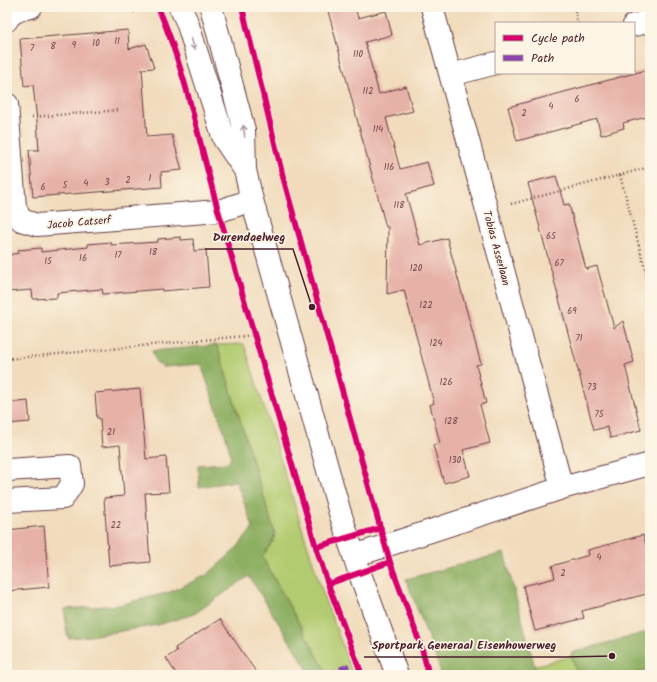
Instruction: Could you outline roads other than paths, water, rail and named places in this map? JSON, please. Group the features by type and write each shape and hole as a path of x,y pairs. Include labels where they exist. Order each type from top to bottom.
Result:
{"street":[{"path":"7,20 22,8 30,7"},
{"path":"180,7 187,22 224,139 245,170"},
{"path":"211,7 244,130 245,170 252,200 338,506 354,556 398,675"},
{"name":"Tobias Asserlaan","path":"432,7 562,488"},
{"path":"635,25 650,21"},
{"path":"451,75 495,63"},
{"name":"Jacob Catserf","path":"8,111 15,207 21,220 37,225 219,211 252,200"},
{"path":"354,556 562,488 650,464"},
{"path":"7,470 70,466 72,484 63,498 7,501"}],"place":[{"name":"Durendaelweg","path":"312,307"},
{"name":"Sportpark Generaal Eisenhowerweg","path":"612,656"}]}
